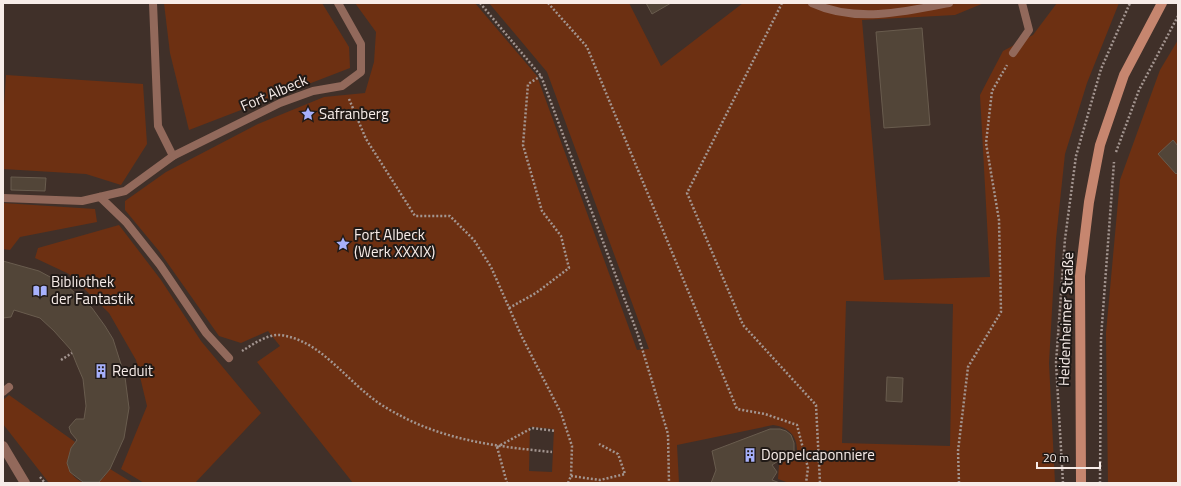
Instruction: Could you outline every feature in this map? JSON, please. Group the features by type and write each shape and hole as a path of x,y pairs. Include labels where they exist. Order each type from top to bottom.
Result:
{"main road":[{"name":"Heidenheimer Straße","path":"1081,483 1080,276 1089,202 1100,145 1124,75 1162,3"}],"street":[{"path":"3,446 25,483"}],"lane":[{"path":"153,3 158,126 173,156"},
{"name":"Fort Albeck","path":"3,198 82,200 125,191 173,156 280,103 313,91 342,86 361,72 361,44 338,3"},
{"path":"812,3 828,11 867,15 919,10 949,3"},
{"path":"1013,53 1029,30 1022,3"},
{"path":"100,197 126,222 156,259 206,333 229,358"}],"path":[{"path":"480,3 541,76 641,343 668,434 669,483"},
{"path":"548,3 587,47 737,409 765,414 797,424 808,468 806,483"},
{"path":"782,3 687,193 744,325 816,406 820,483"},
{"path":"1100,483 1101,338 1115,156 1139,90 1178,16"},
{"path":"959,483 958,451 968,367 1002,312 999,220 986,143 992,91 1013,53"},
{"path":"509,308 536,294 569,268 561,236 542,210 523,145 528,84 541,76"},
{"path":"342,86 366,139 415,216 450,216 474,240 491,267 560,414 570,439 572,446 570,476 568,483"},
{"path":"229,358 260,340 279,335 302,342 322,354 368,396 403,417 449,435 497,447 552,452"},
{"path":"61,360 72,353"},
{"path":"497,447 532,428 556,431"},
{"path":"570,476 600,480 624,474 618,454 599,444"},
{"path":"497,447 507,483"}],"shaded area":[{"path":"164,3 322,3 349,47 350,68 189,130 170,53"},
{"path":"355,3 475,3 537,76 637,350 649,349 547,72 489,3 629,3 661,66 743,3 984,3 955,15 862,20 884,280 990,277 980,95 1003,51 1033,35 1057,3 1119,3 1087,83 1065,154 1056,239 1049,363 1055,483 789,483 778,479 779,465 797,453 796,442 788,430 773,425 677,445 679,483 353,483 257,362 280,346 268,331 241,343 219,336 159,251 125,210 125,201 166,172 258,124 324,97 365,93 374,62 376,32","holes":["846,301 953,304 950,446 842,443","530,427 554,429 552,472 529,471"]},
{"path":"1178,40 1178,483 1108,483 1106,333 1120,180 1160,70"},
{"path":"6,75 143,84 147,144 121,185 86,174 3,169 3,121"},
{"path":"3,203 95,209 97,222 20,237 10,250 3,249"},
{"path":"119,225 161,280 201,341 261,413 195,483 144,483 121,469 147,406 136,360 109,313 69,274 35,258 38,248"},
{"path":"9,395 75,442 70,454 69,466 74,477 86,483 49,483 3,424 3,400"},
{"path":"110,469 133,483 95,483 104,477"}],"building":[{"path":"646,3 671,3 652,14"},
{"path":"922,28 930,125 884,128 876,32"},
{"path":"1173,140 1178,146 1178,172 1176,174 1158,154"},
{"path":"11,177 46,178 45,191 11,190"},
{"name":"Reduit","path":"3,261 39,271 67,286 92,308 113,339 125,377 129,408 124,438 110,469 99,482 83,482 70,472 67,463 71,448 77,440 71,433 69,427 76,419 84,419 86,406 83,379 71,350 40,318 14,310 11,317 3,318"},
{"path":"887,377 903,378 902,402 886,401"},
{"name":"Doppelcaponniere","path":"770,429 780,429 786,431 791,435 794,443 794,451 772,465 777,472 772,480 780,483 711,483 716,470 712,451"}],"place":[{"name":"Safranberg","path":"308,114"},
{"name":"Fort Albeck (Werk XXXIX)","path":"343,244"},
{"name":"Bibliothek der Fantastik","path":"40,291"},
{"name":"Reduit","path":"101,371"},
{"name":"Doppelcaponniere","path":"750,455"}]}
